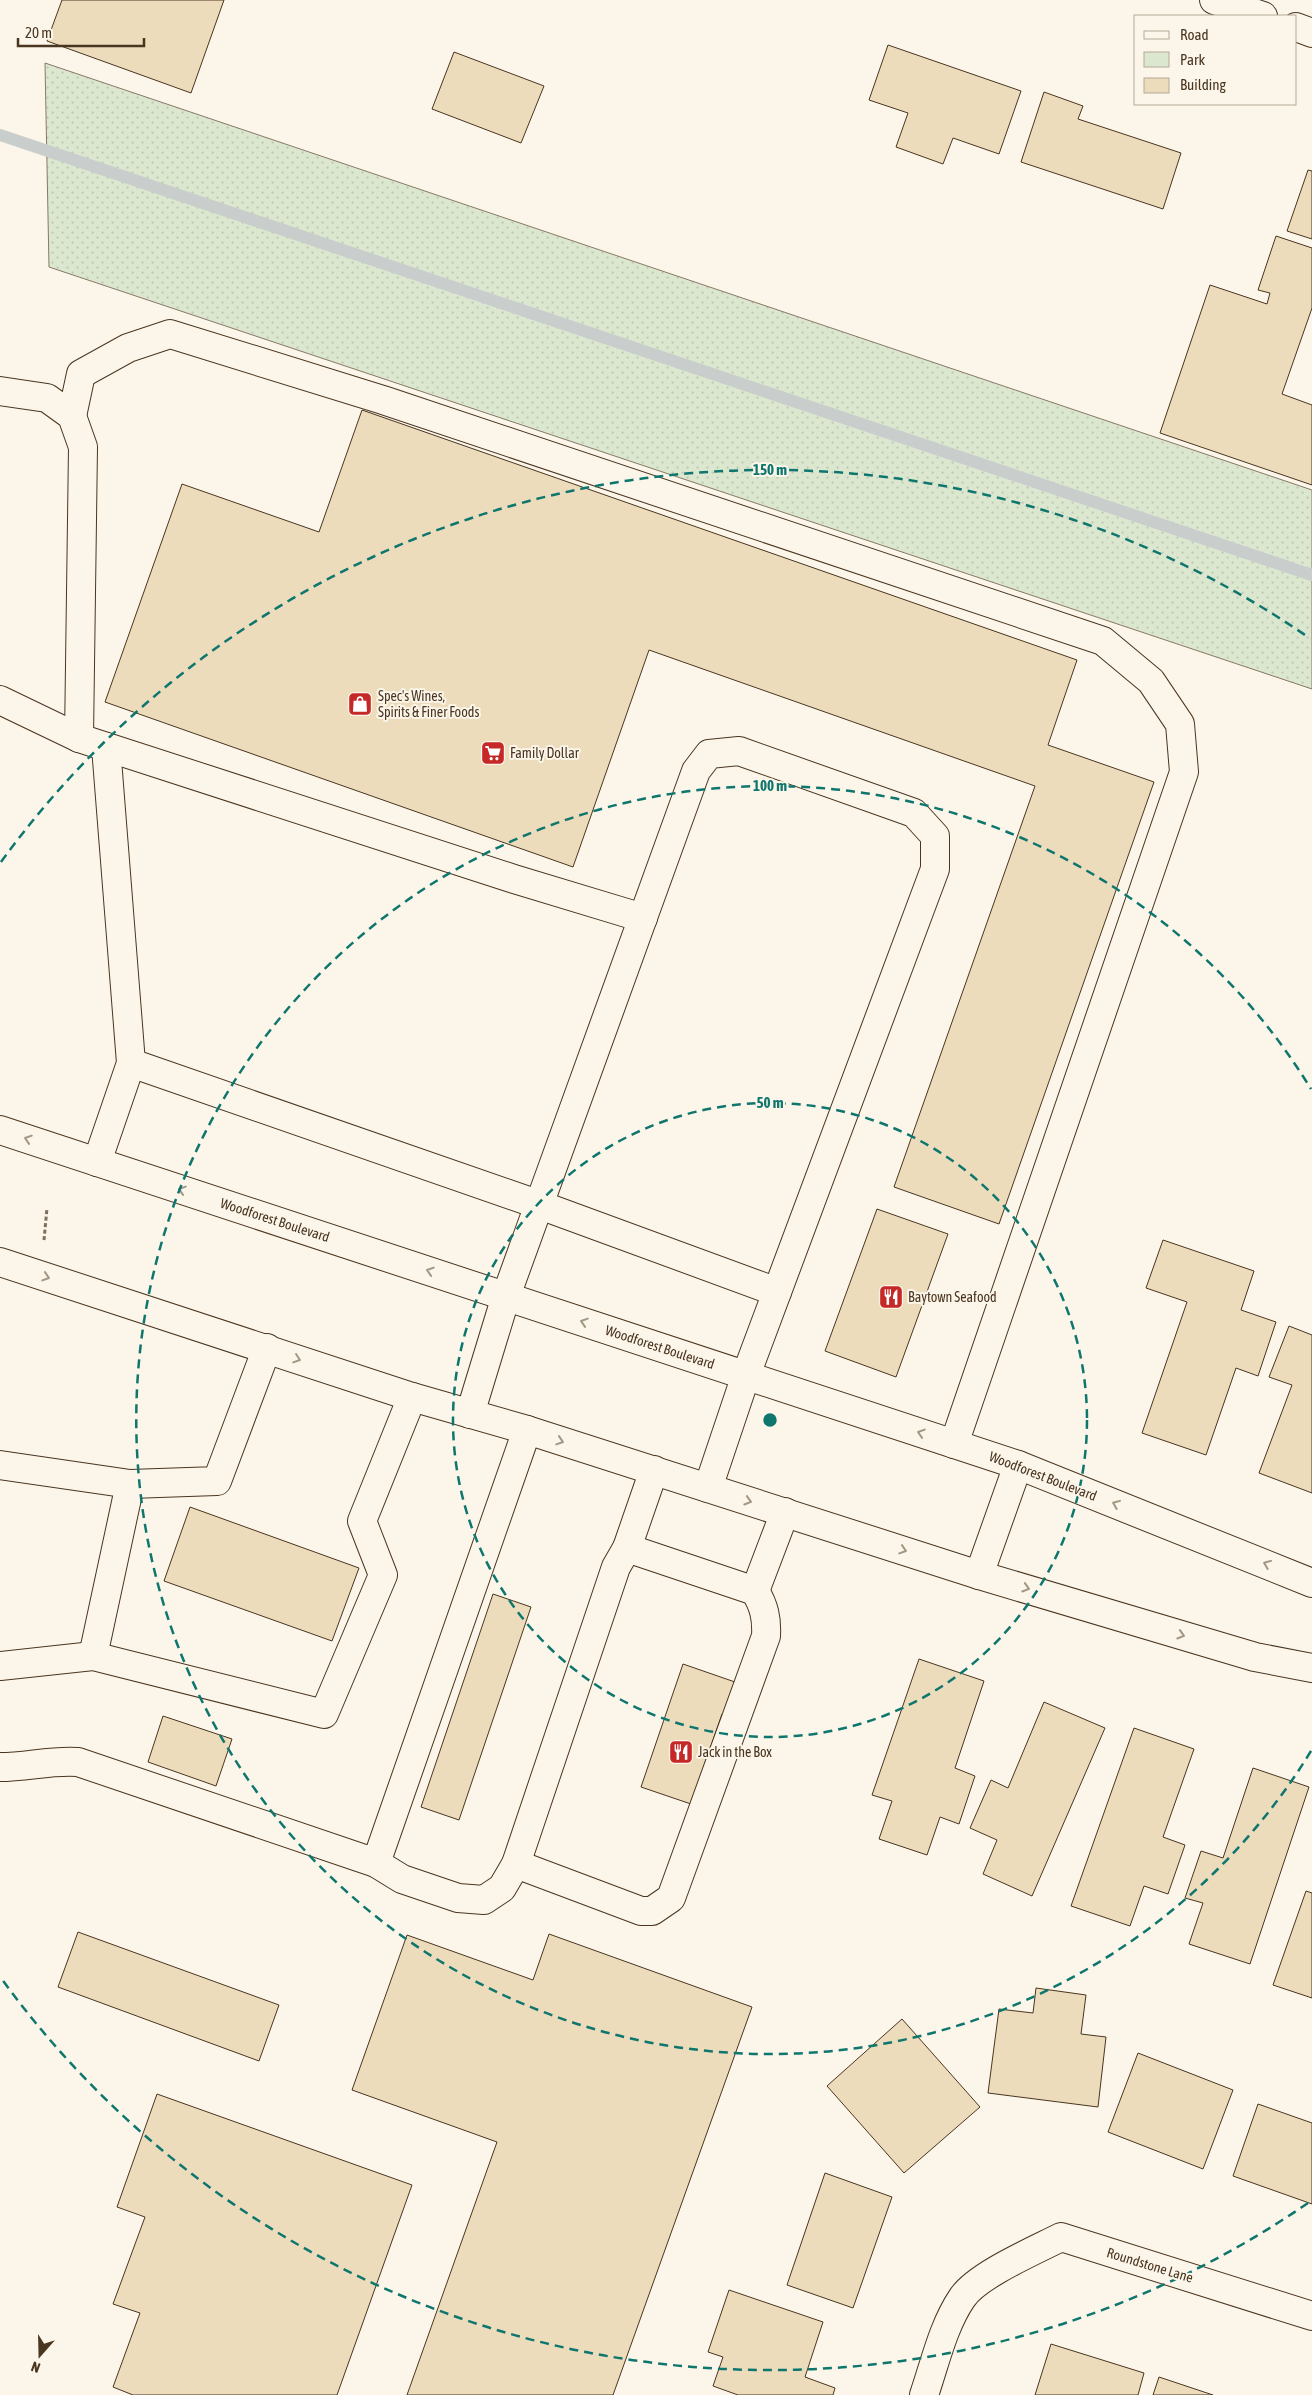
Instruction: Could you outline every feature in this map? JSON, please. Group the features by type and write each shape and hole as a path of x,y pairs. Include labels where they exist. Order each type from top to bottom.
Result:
{"main road":[{"path":"1214,0 1260,15"},
{"path":"1297,27 1312,33"},
{"path":"79,738 83,447 72,416 81,374 128,348 170,334 383,400 1103,641 1151,680 1180,724 1184,772 954,1444"},
{"path":"0,391 47,398 72,416"},
{"path":"0,700 79,738 514,879 644,918"},
{"path":"97,1162 131,1062 106,747"},
{"path":"470,1414 506,1296 696,771 709,754 739,751 914,813 935,836 935,869 746,1375 708,1488"},
{"path":"131,1062 540,1205 777,1292"},
{"name":"Woodforest Boulevard","path":"0,1130 1018,1464 1312,1583"},
{"path":"0,1262 267,1348 412,1398 527,1430 979,1574 1255,1656 1312,1668"},
{"path":"0,1465 130,1484 217,1481 267,1348"},
{"path":"0,1666 93,1656 324,1714 383,1575 362,1520 412,1398"},
{"path":"376,1863 527,1430"},
{"path":"979,1574 1018,1464"},
{"path":"0,1767 22,1767 58,1760 78,1762 376,1863 402,1879 458,1898 484,1900 502,1888 516,1864 616,1567 627,1548 654,1470"},
{"path":"93,1656 130,1484"},
{"path":"754,1591 785,1512"},
{"path":"516,1864 641,1911 652,1911 671,1898 766,1636 764,1605 754,1591 627,1548"},
{"name":"Roundstone Lane","path":"924,2395 947,2326 963,2296 993,2272 1061,2237 1312,2316"}],"path":[{"path":"44,1245 47,1208"}],"green space":[{"path":"45,63 1312,490 1312,689 49,267"}],"building":[{"path":"62,0 224,0 191,93 47,41"},
{"path":"888,45 1021,91 999,154 953,138 943,164 896,147 908,113 869,100"},
{"path":"454,52 544,86 521,143 432,109"},
{"path":"1044,92 1083,106 1078,119 1181,153 1163,209 1021,162"},
{"path":"1308,170 1312,171 1312,239 1287,231"},
{"path":"1276,236 1312,248 1312,308 1282,394 1312,405 1312,485 1160,433 1210,285 1267,304 1270,293 1258,290"},
{"path":"362,410 1077,660 1048,745 1154,782 999,1224 894,1187 1035,786 649,650 573,867 105,702 182,484 319,532"},
{"path":"877,1209 948,1234 896,1377 825,1351"},
{"path":"1163,1240 1254,1271 1241,1310 1276,1322 1258,1376 1236,1368 1206,1455 1142,1433 1187,1302 1146,1288"},
{"path":"1289,1326 1312,1335 1312,1493 1259,1473 1292,1385 1269,1377"},
{"path":"190,1507 359,1568 332,1641 164,1581"},
{"path":"493,1594 531,1607 459,1820 421,1807"},
{"path":"919,1659 984,1681 955,1768 975,1776 959,1824 940,1817 927,1855 879,1839 892,1801 872,1795"},
{"name":"Jack in the Box","path":"683,1664 735,1682 730,1716 722,1714 691,1804 641,1787"},
{"path":"1044,1702 1105,1728 1032,1896 983,1874 997,1840 970,1828 991,1780 1008,1788"},
{"path":"163,1716 232,1739 216,1786 148,1762"},
{"path":"1134,1728 1194,1749 1163,1837 1185,1845 1168,1894 1144,1886 1130,1926 1071,1906"},
{"path":"1253,1768 1309,1787 1250,1964 1189,1944 1203,1903 1185,1898 1201,1851 1223,1858"},
{"path":"1306,1891 1312,1893 1312,1998 1273,1985"},
{"path":"78,1932 279,2005 259,2061 58,1987"},
{"path":"549,1934 752,2007 613,2395 407,2395 497,2142 352,2090 407,1935 533,1980"},
{"path":"1036,1988 1086,1995 1081,2034 1106,2037 1098,2107 988,2093 999,2009 1033,2013"},
{"path":"902,2019 980,2107 904,2173 827,2086"},
{"path":"1138,2053 1233,2090 1203,2169 1108,2132"},
{"path":"157,2094 412,2185 337,2395 133,2395 113,2387 140,2313 113,2304 145,2217 117,2207"},
{"path":"1258,2104 1312,2123 1312,2204 1233,2176"},
{"path":"825,2173 892,2197 853,2308 787,2285"},
{"path":"729,2290 823,2322 805,2377 835,2388 833,2395 738,2395 713,2386 723,2357 708,2352"},
{"path":"1051,2344 1144,2373 1138,2395 1035,2395"},
{"path":"1159,2377 1213,2395 1153,2395"}],"waterway":[{"path":"0,135 1312,575"}],"place":[{"name":"Spec's Wines, Spirits & Finer Foods","path":"360,704"},
{"name":"Family Dollar","path":"493,753"},
{"name":"Baytown Seafood","path":"891,1297"},
{"name":"Jack in the Box","path":"681,1752"}]}
